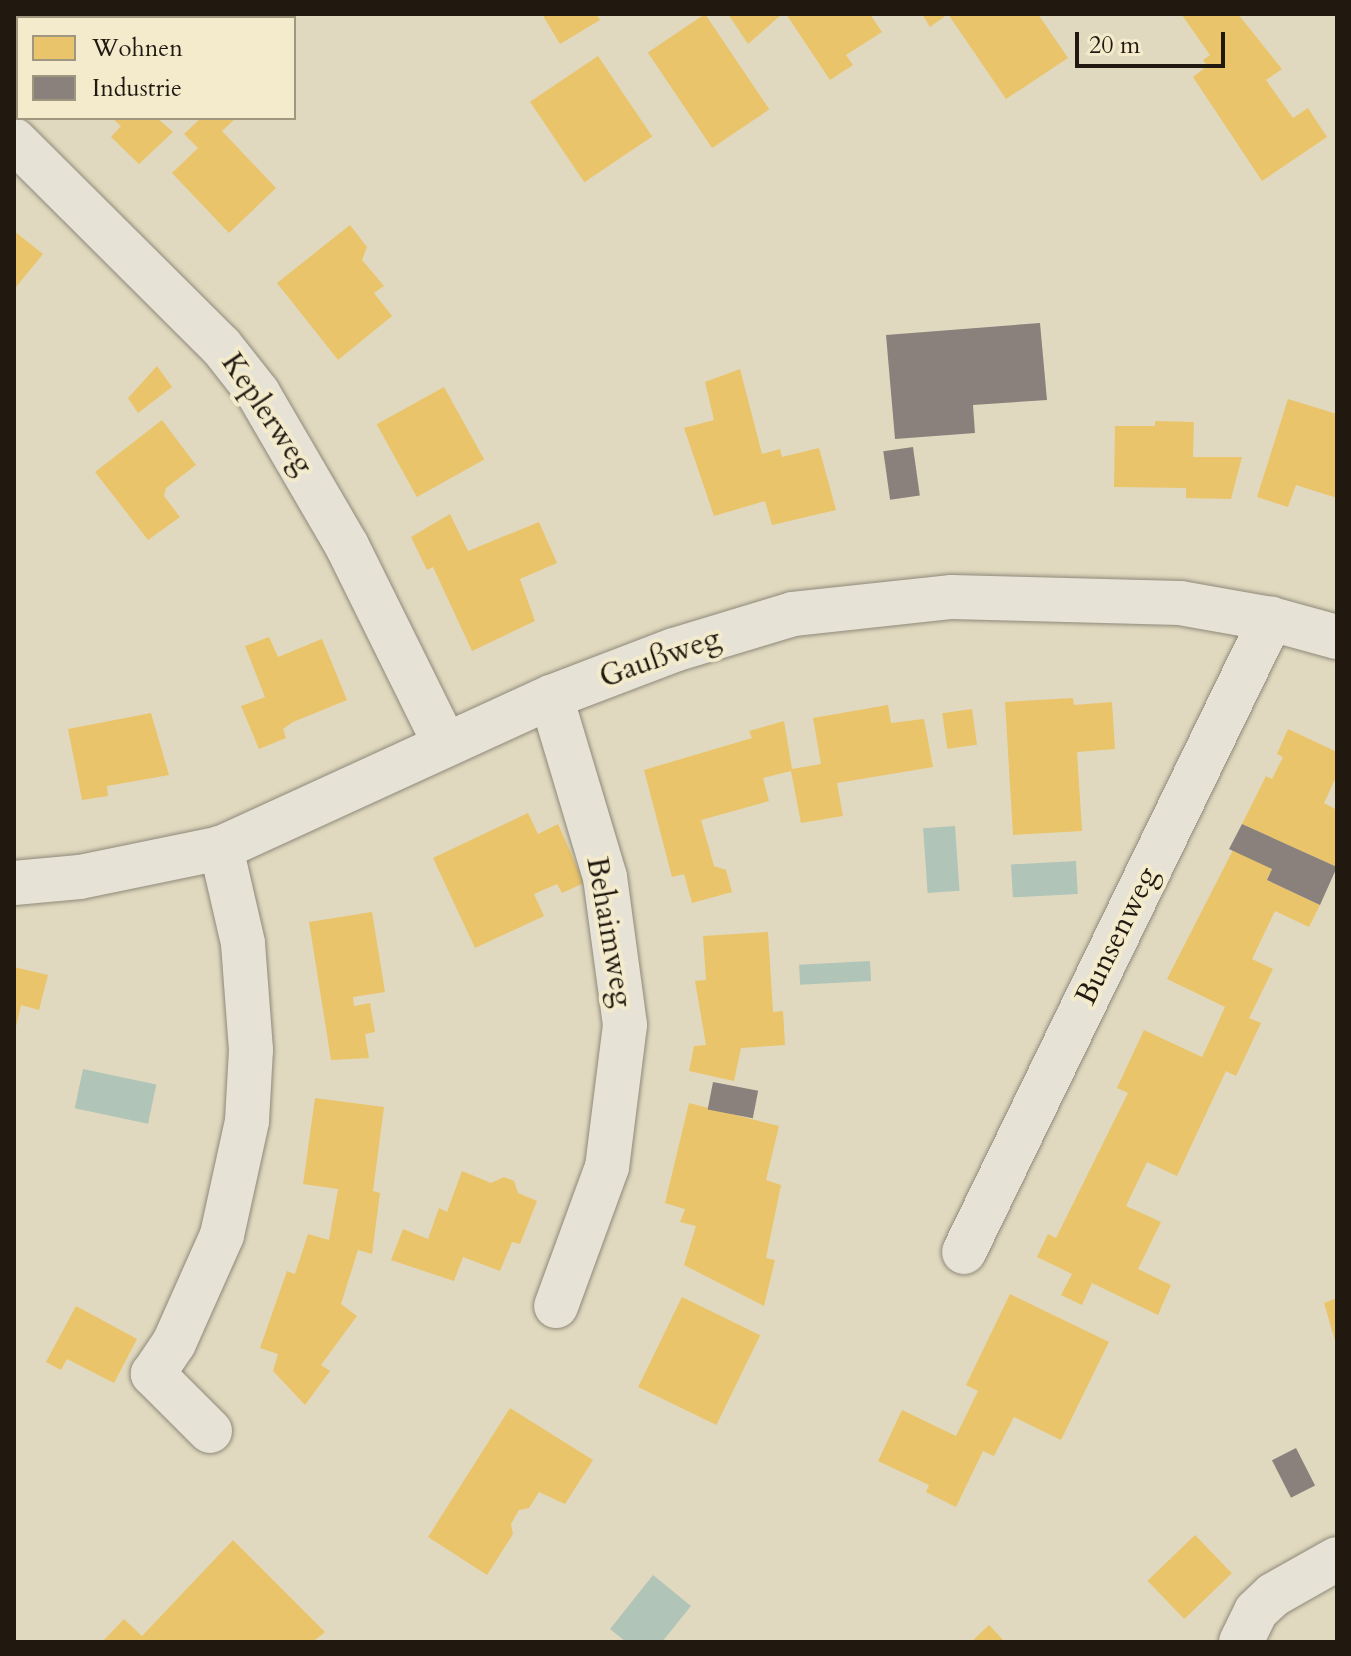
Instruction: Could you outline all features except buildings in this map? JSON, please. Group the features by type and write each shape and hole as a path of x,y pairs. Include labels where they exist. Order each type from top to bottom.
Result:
{"street":[{"name":"Keplerweg","path":"14,140 211,336 258,393 347,546 445,744"},
{"name":"Gaußweg","path":"14,883 80,877 221,848 326,804 445,744 551,697 674,650 793,614 952,597 1180,603 1271,619 1337,637"},
{"name":"Bunsenweg","path":"964,1252 1271,619"},
{"name":"Behaimweg","path":"551,697 605,877 625,1025 607,1167 556,1306"},
{"path":"210,1431 153,1374 187,1318 222,1235 247,1121 251,1050 243,943 221,848"},
{"path":"1241,1642 1256,1611 1273,1595 1337,1559"}],"shaded area":[{"path":"955,826 960,891 928,893 923,828"},
{"path":"1076,861 1078,894 1013,897 1011,864"},
{"path":"870,961 871,981 800,985 799,965"},
{"path":"83,1069 156,1085 148,1124 75,1108"},
{"path":"653,1575 691,1606 662,1642 626,1642 610,1629"}]}
